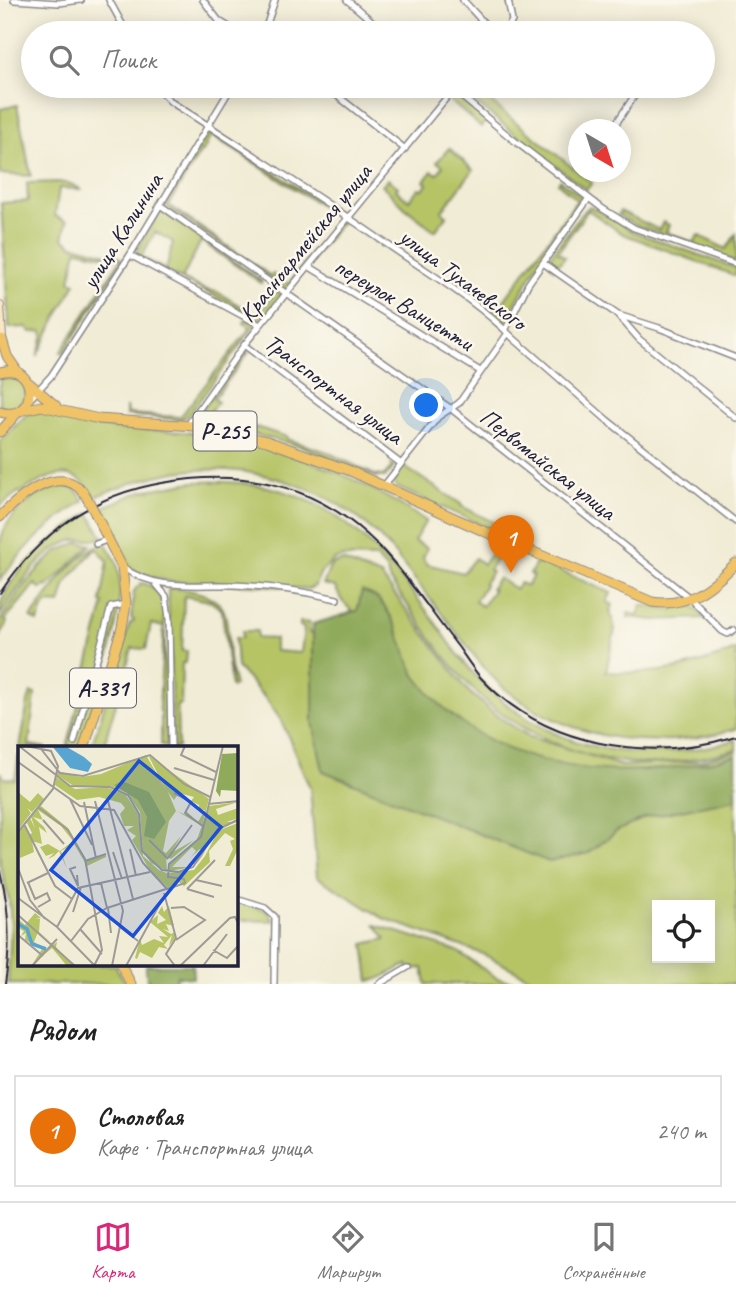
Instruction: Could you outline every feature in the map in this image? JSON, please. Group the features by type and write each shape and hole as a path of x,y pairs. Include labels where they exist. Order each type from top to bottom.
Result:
{"highway":[{"path":"0,432 27,402 30,390 1,343"},
{"name":"Р-255","path":"0,365 22,376 60,409"},
{"path":"0,372 8,371 22,376"},
{"name":"Р-255","path":"0,412 10,414 41,406 99,419 223,430 278,444 383,486"},
{"name":"А-331","path":"0,517 18,501 56,480 74,482 87,498 122,566 126,604 122,628 85,746"},
{"name":"Транспортная улица","path":"383,486 642,599 661,604 691,599"},
{"name":"Р-255","path":"691,599 705,591 736,564"},
{"path":"122,967 131,984"}],"main road":[{"path":"0,306 1,343"}],"street":[{"path":"14,0 81,0"},
{"path":"109,0 120,21"},
{"path":"203,0 219,21"},
{"path":"268,21 275,0"},
{"path":"347,0 372,21"},
{"path":"463,0 482,21"},
{"path":"508,0 512,14 510,21"},
{"name":"улица Тухачевского","path":"166,98 348,217 507,331 607,420 736,522"},
{"name":"улица Калинина","path":"27,402 55,370 130,255 224,98"},
{"path":"340,98 405,149"},
{"name":"Красноармейская улица","path":"187,426 244,345 444,98"},
{"path":"466,98 511,138 589,198 634,228 736,264"},
{"path":"619,119 633,98"},
{"path":"383,486 438,416 459,403 507,331 522,294 589,198"},
{"name":"Первомайская улица","path":"160,205 450,408 691,599 722,631 728,634 734,630"},
{"path":"130,255 260,325"},
{"path":"543,263 618,315 639,339 736,418"},
{"name":"переулок Ванцетти","path":"310,267 480,371"},
{"path":"618,315 736,358"},
{"name":"Транспортная улица","path":"244,345 400,463"},
{"path":"96,544 109,539"},
{"path":"122,566 138,577 153,582 181,586 265,587 337,599"},
{"path":"153,582 164,591 167,605 171,746"},
{"path":"74,742 111,607 126,604"},
{"path":"238,900 265,908 275,917 274,984"},
{"path":"379,984 408,967"}],"green space":[{"path":"458,98 487,120 481,127 450,101"},
{"path":"470,98 496,98 492,103 568,164 568,176"},
{"path":"17,105 31,176 0,174 0,109"},
{"path":"209,130 345,218 287,290 164,205","holes":["211,135 340,218 288,284 273,274 271,276 168,205"]},
{"path":"449,148 473,170 442,211 447,216 435,231 405,208 382,185 388,179 398,187 396,190 409,200 419,188 422,190 427,184 424,181 432,171 437,174 443,166 437,162"},
{"path":"560,180 584,198 536,267 504,324 491,312 500,306 577,200 558,183"},
{"path":"59,182 80,189 59,188 55,216 67,221 63,238 73,245 116,256 121,258 122,261 63,354 60,353 121,259 77,250 70,281 76,283 37,356 44,335 41,331 31,332 27,327 9,328 1,203 28,201 27,183"},
{"path":"576,182 591,182 586,190"},
{"path":"590,206 634,232 736,268 736,276 623,234 588,210 558,252 565,257 554,269 549,262 551,255"},
{"path":"161,210 262,281 261,283 201,241 182,279 217,292 257,316 275,290 282,295 261,320 138,257 136,252","holes":["155,232 173,242 166,270 141,257"]},
{"path":"620,211 659,230 663,222 669,225 666,232 694,243 698,235 726,249 736,234 736,262 636,225 618,215"},
{"path":"246,319 255,325 188,416 180,420 126,415 126,407 127,414 180,417 250,328 244,323"},
{"path":"247,350 249,352 214,399 218,402 207,415 209,418 255,429 256,427 287,437 375,475 383,476 392,467 391,462 394,467 386,477 375,477 303,447 203,421 201,411"},
{"path":"9,374 21,380 26,392 25,397 17,406 0,408 0,376"},
{"path":"41,411 103,427 191,432 234,439 292,455 348,477 426,521 414,541 427,548 423,558 426,564 463,573 475,558 483,564 492,553 498,557 475,601 482,606 498,578 516,589 520,583 527,586 536,563 543,563 611,593 607,602 613,605 610,611 615,629 606,672 672,669 736,650 736,729 677,740 618,738 589,732 535,709 509,692 489,673 394,553 373,531 323,496 295,484 236,471 175,472 154,476 94,497 78,478 60,475 18,492 0,506 0,441 26,415"},
{"path":"403,466 461,506 493,522 493,527 489,528 396,487 393,480"},
{"path":"192,482 233,482 270,488 301,498 330,512 381,555 477,677 512,708 541,726 571,740 602,748 635,752 702,748 736,740 736,749 681,761 625,762 589,755 535,734 503,715 461,676 376,558 341,557 334,560 321,572 314,587 308,589 172,582 136,573 126,562 99,509 142,491"},
{"path":"62,486 75,488 84,501 38,536 0,580 0,545 7,524 31,500"},
{"path":"89,513 103,537 71,541 49,553 30,572 0,615 3,600 20,571 62,532"},
{"path":"79,542 91,545 47,587 45,585 41,589 35,584 5,620 7,622 0,637 0,621 21,589 58,551"},
{"path":"105,542 116,561 120,580 119,602 102,681 82,746 68,746 104,603 101,602 108,561 97,549 93,551 66,583 60,604 48,603 38,622 31,618 72,565"},
{"path":"342,561 381,576 468,691 497,716 530,737 622,766 700,761 736,751 736,984 542,984 483,954 383,918 317,877 310,788 282,722 267,700 237,667 235,638 242,638 242,631 257,631 257,638 275,639 275,651 301,653 304,628 300,626 300,622 310,623 309,633 322,634 346,627 351,610 342,601 335,587 323,584 331,565"},
{"path":"141,583 150,586 161,597 164,606 167,746 161,745 159,710 164,627 151,624 146,649 132,648 104,746 92,746 130,623 134,620 131,619 134,591"},
{"path":"170,588 204,595 221,606 226,617 229,659 235,686 231,687 222,610 210,601 184,596 182,651 187,651 186,663 182,663 181,704 177,705 178,746 173,746"},
{"path":"362,591 378,599 389,614 417,678 447,711 482,736 521,754 563,765 607,770 651,770 694,765 736,755 736,799 646,817 617,831 589,853 549,862 323,771 313,722 313,624 357,611"},
{"path":"691,604 705,618 655,620 628,617 628,613 638,615 642,605 669,610"},
{"path":"31,693 35,694 29,745 35,746 20,746"},
{"path":"18,761 18,967 116,967 126,984 8,984 11,925 9,900 0,864 0,773 3,778 15,779"},
{"path":"238,902 266,910 274,921 238,920"},
{"path":"376,925 457,951 497,978 523,984 426,984 423,968 409,969 408,965 369,981 364,944 386,939"},
{"path":"146,967 193,967 193,978 177,976 175,984 150,984"}],"railway":[{"path":"0,593 32,552 50,535 90,507 112,497 162,483 196,479 260,481 290,489 318,501 345,517 370,538 411,584 481,678 507,701 536,720 567,734 634,748 703,744 736,736"},
{"path":"0,871 8,928 5,984"}],"place":[{"name":"Столовая","path":"511,573"}]}
